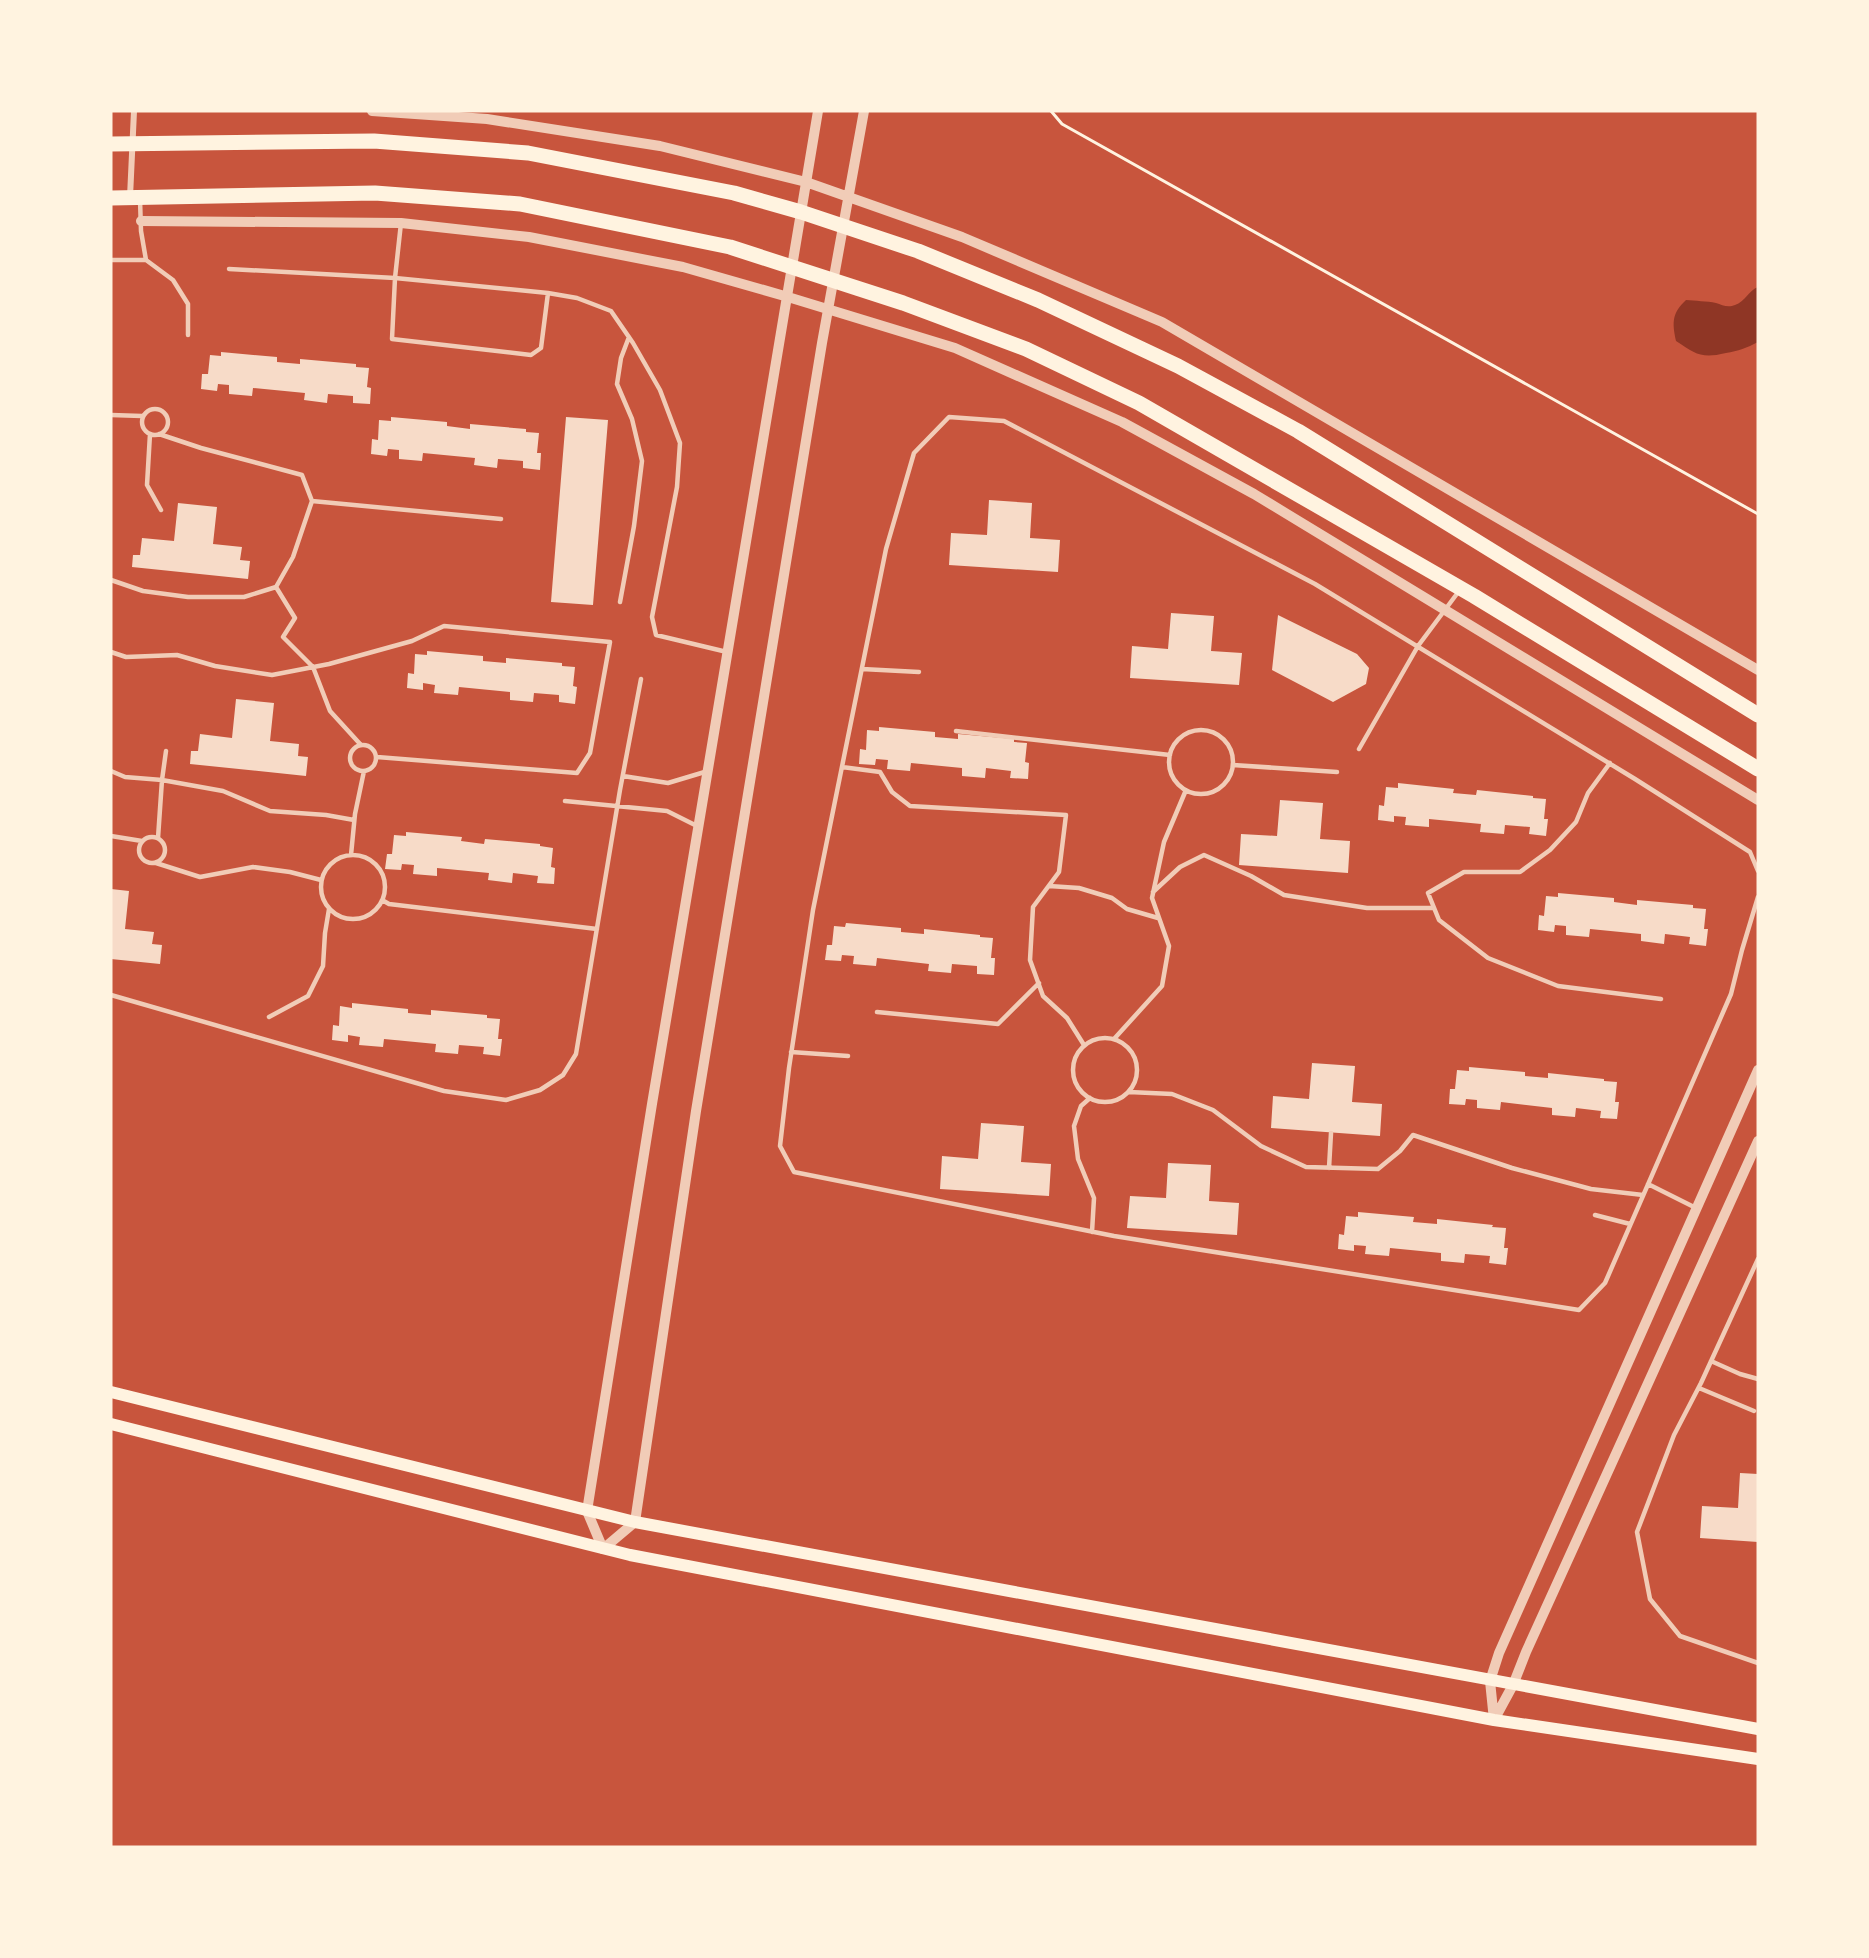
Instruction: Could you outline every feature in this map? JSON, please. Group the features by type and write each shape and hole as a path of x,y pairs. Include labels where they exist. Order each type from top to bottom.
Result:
{"main road":[{"path":"111,144 374,141 528,153 734,193 801,212 918,251 1038,300 1178,366 1298,431 1758,716"},
{"path":"111,198 375,193 520,204 730,247 903,303 1026,350 1139,403 1461,589 1758,769"},
{"path":"111,1392 635,1522 1758,1729"},
{"path":"111,1424 603,1549 1494,1720 1758,1759"}],"street":[{"path":"134,111 132,145 135,198"},
{"path":"372,111 487,119 648,144 806,182 962,237 1162,322 1758,670"},
{"path":"818,111 651,1104 587,1511 603,1549 635,1522 696,1111 833,279 864,111"},
{"path":"141,221 401,223 530,237 683,267 955,348 1122,422 1254,494 1758,800"},
{"path":"1494,1720 1490,1681 1499,1653 1758,1070"},
{"path":"1494,1720 1513,1685 1758,1141"}],"lane":[{"path":"135,198 141,221 146,260"},
{"path":"401,223 392,339 531,355 542,348 548,293"},
{"path":"111,260 146,260 173,280 188,304 188,335"},
{"path":"229,269 395,278 548,293 577,298 611,311 660,390 680,443 677,487 652,617 656,635 728,652"},
{"path":"620,602 634,526 642,460 632,419 616,384 621,358 629,337"},
{"path":"111,415 142,416 152,408 161,410 165,412 168,425 159,434"},
{"path":"142,416 142,425 150,434 147,485 161,510"},
{"path":"1758,871 1750,852 1610,763 1315,584 1004,421 949,417 914,453 886,549 813,910 791,1052 780,1146 794,1172 1092,1232 1579,1310 1605,1283 1731,994 1758,897"},
{"path":"111,580 143,591 188,597 244,597 276,587 293,557 312,501 302,475 201,448 159,434 150,434"},
{"path":"312,501 501,519"},
{"path":"276,587 295,618 284,638 313,667 330,711 361,744 373,748 377,757 375,765 364,771 355,769 350,757 354,749 361,744"},
{"path":"1359,749 1418,646 1461,589"},
{"path":"111,652 126,657 177,655 215,666 272,675 313,667 412,641 444,626 610,642 590,753 577,773 377,757"},
{"path":"861,669 919,672"},
{"path":"111,995 444,1091 506,1100 540,1090 563,1075 576,1054 617,805 642,679"},
{"path":"1200,730 1220,736 1228,744 1233,765 1231,775 1225,784 1206,794 1196,794 1178,784 1172,776 1169,765 1170,755 1180,738 1190,732 1200,730"},
{"path":"956,731 1170,755"},
{"path":"156,863 163,858 165,849 158,838 166,752"},
{"path":"1610,763 1588,794 1576,822 1550,850 1520,872 1464,872 1428,893 1439,920 1488,958 1558,986 1661,999"},
{"path":"1233,765 1337,772"},
{"path":"842,767 880,772 892,792 910,806 1066,815 1059,872 1034,907 1030,960 1043,996 1066,1018 1084,1045"},
{"path":"111,771 125,777 162,780 223,791 270,811 326,815 354,820"},
{"path":"351,855 354,820 364,771"},
{"path":"623,776 668,783 708,771"},
{"path":"1114,1039 1162,986 1169,946 1152,898 1164,842 1186,790"},
{"path":"565,801 667,811 698,827"},
{"path":"111,836 142,841"},
{"path":"158,838 149,837 142,841 138,849 140,858 147,863 156,863 200,877 253,867 290,872 321,880"},
{"path":"351,855 362,856 372,861 384,878 385,889 382,900 376,909 358,919 337,915 329,909 323,900 321,890 321,880 325,870 332,862 351,855"},
{"path":"1153,892 1180,867 1204,855 1251,876 1284,895 1367,908 1434,908"},
{"path":"1049,886 1079,888 1112,898 1127,909 1158,918"},
{"path":"382,900 389,904 597,929"},
{"path":"269,1017 308,996 323,966 329,909"},
{"path":"877,1012 998,1024 1039,983"},
{"path":"1114,1039 1124,1044 1132,1052 1136,1061 1135,1083 1129,1092 1120,1098 1110,1102 1100,1102 1082,1092 1076,1083 1073,1073 1074,1063 1077,1053 1084,1045 1093,1040 1114,1039"},
{"path":"791,1052 848,1056"},
{"path":"1129,1092 1172,1094 1214,1110 1261,1146 1306,1167 1378,1169 1413,1135 1512,1168 1591,1189 1643,1195"},
{"path":"1090,1098 1081,1106 1074,1126 1078,1159 1094,1198 1092,1232"},
{"path":"1329,1168 1331,1132"},
{"path":"1648,1184 1696,1208"},
{"path":"1595,1215 1630,1224"},
{"path":"1758,1259 1699,1388 1674,1435 1637,1532 1650,1599 1680,1636 1758,1663"},
{"path":"1711,1361 1740,1374 1758,1378"},
{"path":"1699,1388 1754,1411"}],"path":[{"path":"1051,111 1062,124 1758,514"}],"shaded area":[{"path":"1758,287 1758,342 1738,350 1717,355 1704,355 1676,341 1674,318 1686,300 1732,306 1742,301"}],"building":[{"path":"221,352 277,357 277,362 300,364 300,359 356,364 356,367 369,368 367,387 371,388 370,404 353,403 353,396 328,394 327,403 304,400 305,393 253,388 252,396 229,394 229,385 218,384 217,391 201,389 202,374 208,374 210,355 221,356"},
{"path":"391,417 447,422 447,426 470,429 470,424 526,429 526,432 539,433 537,453 541,453 540,470 523,468 523,461 498,459 497,468 474,465 475,458 423,453 422,461 399,459 399,450 388,449 387,456 371,454 372,439 378,440 379,420 391,421"},
{"path":"566,417 608,420 593,605 551,602"},
{"path":"989,500 1032,503 1030,538 1060,540 1058,572 949,565 951,533 987,535"},
{"path":"178,503 217,507 213,544 242,547 240,560 250,561 248,579 132,567 133,555 140,555 142,538 174,541"},
{"path":"1171,613 1214,616 1211,651 1242,653 1239,685 1130,678 1132,646 1168,649"},
{"path":"1278,615 1357,654 1369,668 1366,684 1333,702 1272,670"},
{"path":"427,651 483,656 483,661 506,663 506,658 562,663 562,666 575,667 573,686 577,687 575,704 559,702 559,695 534,693 533,702 510,700 510,692 459,687 458,695 434,693 435,685 423,683 423,690 407,688 408,673 414,674 415,654 427,655"},
{"path":"236,699 274,703 270,741 299,744 298,756 308,757 306,776 190,764 191,751 198,751 200,734 232,738"},
{"path":"879,727 935,732 935,737 958,739 958,734 1014,739 1014,742 1027,743 1025,762 1029,763 1028,779 1010,778 1011,771 986,768 985,778 962,776 962,768 911,763 910,771 887,769 888,760 876,759 875,765 859,764 860,749 866,750 867,730 879,731"},
{"path":"1398,783 1454,789 1453,793 1476,795 1477,790 1546,799 1544,819 1548,819 1546,836 1529,834 1530,827 1505,825 1504,834 1480,832 1481,824 1429,819 1429,827 1405,825 1406,817 1394,816 1394,822 1378,820 1379,805 1384,806 1386,787 1398,788"},
{"path":"1280,800 1323,803 1320,839 1350,841 1348,873 1239,865 1241,834 1277,836"},
{"path":"406,832 462,837 461,841 484,844 485,839 540,844 540,846 553,848 551,867 555,868 554,884 537,883 538,876 513,873 512,883 488,880 489,873 437,868 437,876 413,874 414,865 402,864 401,870 385,869 387,854 392,854 394,835 406,836"},
{"path":"111,889 129,891 125,929 154,932 152,944 162,945 160,964 111,959"},
{"path":"1558,893 1614,898 1614,902 1637,905 1637,900 1693,905 1693,908 1706,909 1704,929 1708,929 1706,946 1689,944 1690,937 1665,934 1664,944 1641,941 1641,934 1590,929 1589,937 1566,935 1566,926 1555,925 1554,932 1538,930 1539,915 1544,916 1546,896 1558,897"},
{"path":"846,923 901,928 901,932 924,934 924,929 993,938 991,958 995,958 994,975 977,974 977,966 952,964 951,973 928,971 929,964 877,958 876,966 853,964 854,956 842,955 841,961 825,960 827,945 832,945 834,926 845,927"},
{"path":"352,1003 408,1009 408,1013 431,1015 431,1010 487,1015 487,1018 500,1019 498,1039 502,1039 500,1056 483,1054 484,1047 459,1045 458,1054 435,1052 436,1044 384,1039 383,1047 359,1045 360,1037 348,1035 348,1042 332,1040 333,1025 339,1026 340,1006 352,1008"},
{"path":"1312,1063 1355,1066 1352,1102 1382,1104 1380,1136 1271,1128 1273,1096 1309,1099"},
{"path":"1469,1067 1525,1072 1525,1076 1548,1078 1548,1073 1617,1082 1615,1102 1619,1102 1617,1119 1600,1118 1601,1111 1576,1108 1575,1117 1552,1115 1552,1108 1501,1102 1500,1110 1477,1108 1477,1100 1466,1099 1465,1105 1449,1104 1450,1089 1455,1089 1457,1070 1469,1071"},
{"path":"981,1123 1024,1126 1021,1162 1051,1164 1049,1196 940,1189 942,1156 978,1159"},
{"path":"1168,1163 1211,1165 1209,1201 1239,1203 1237,1235 1127,1228 1130,1196 1166,1198"},
{"path":"1358,1212 1414,1217 1413,1222 1437,1224 1437,1219 1506,1228 1504,1248 1508,1248 1506,1265 1489,1263 1490,1256 1465,1254 1464,1263 1441,1261 1441,1253 1390,1248 1389,1256 1365,1254 1366,1246 1354,1245 1354,1251 1338,1249 1339,1234 1344,1235 1346,1216 1358,1217"},
{"path":"1740,1473 1758,1474 1758,1542 1700,1538 1702,1506 1738,1508"}]}
